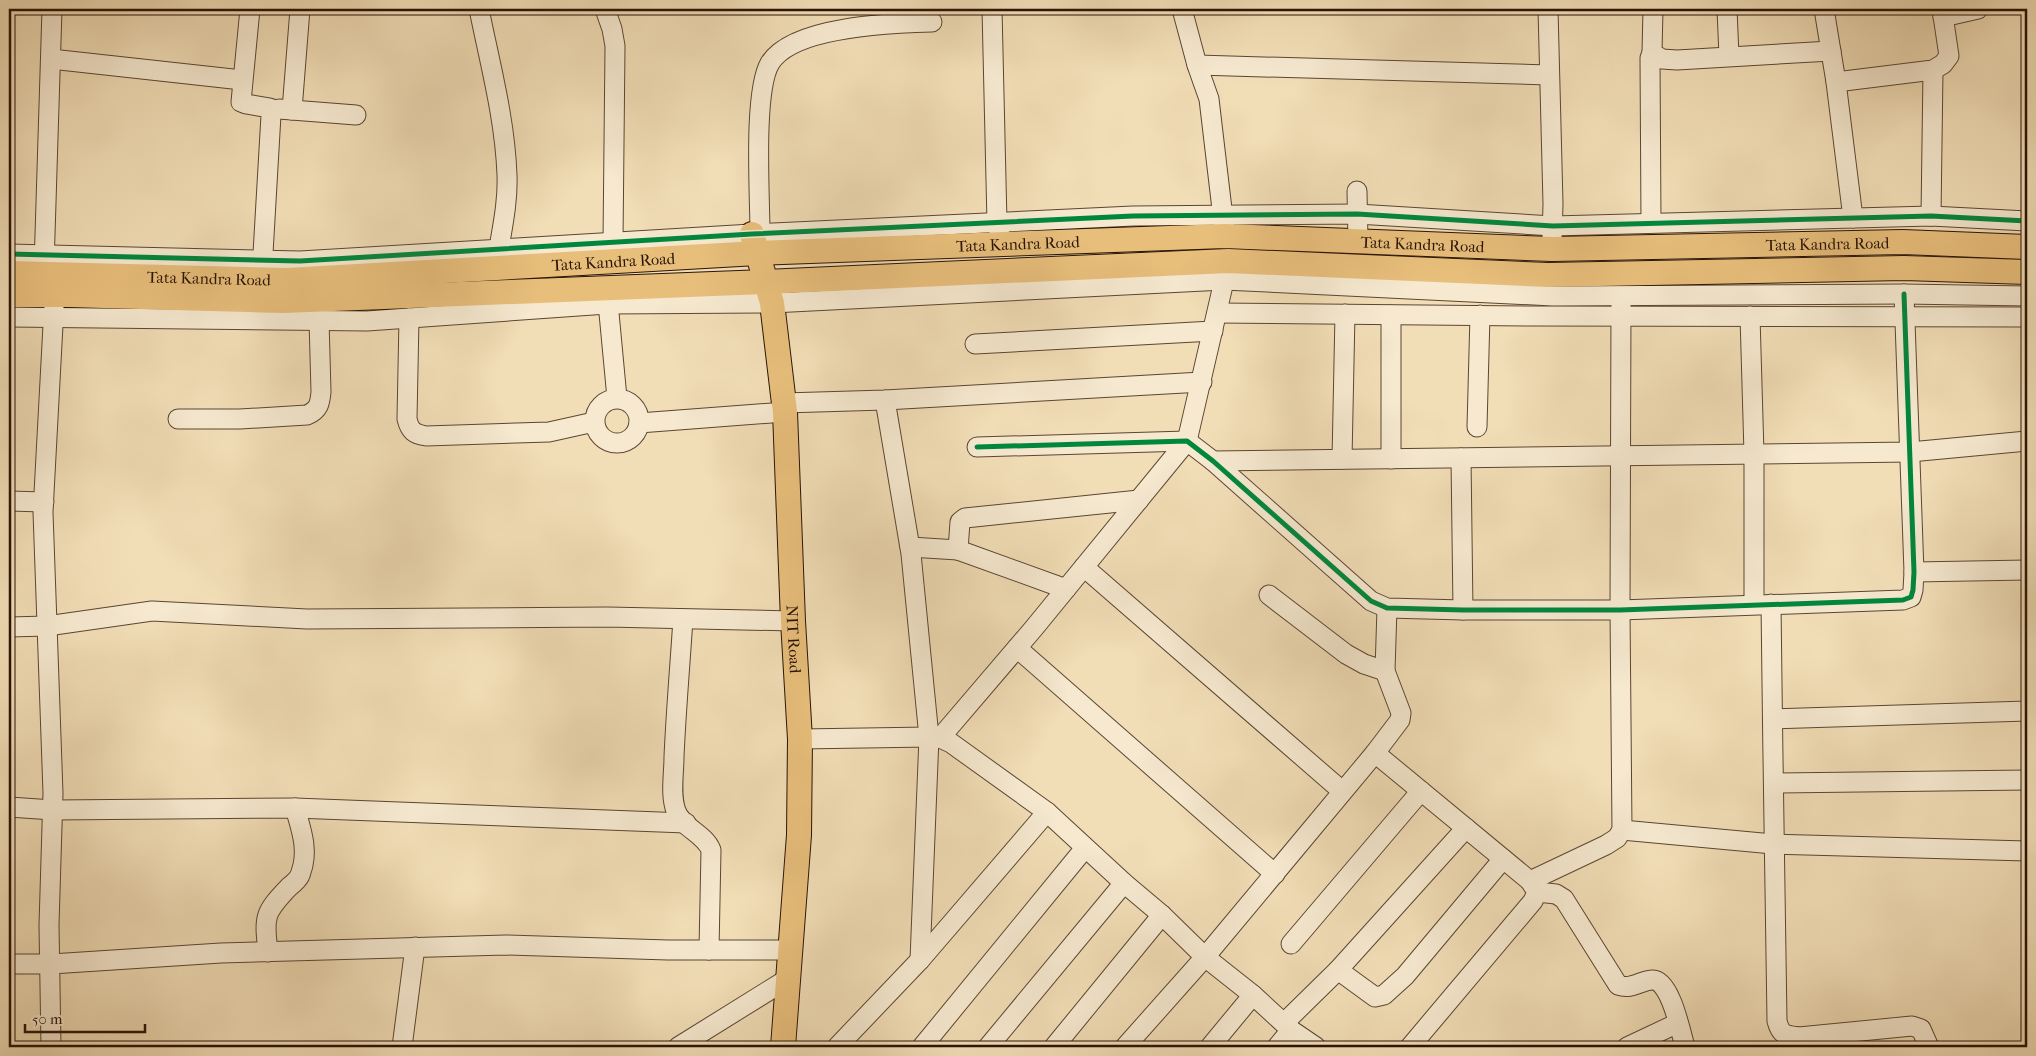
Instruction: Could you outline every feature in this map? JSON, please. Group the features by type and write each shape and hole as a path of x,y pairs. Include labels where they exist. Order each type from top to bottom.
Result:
{"main road":[{"name":"Tata Kandra Road","path":"9,295 48,287 101,265 262,270 297,280 756,240 999,234 1133,227 1224,225 1358,241 1552,250 1903,242 2027,247"},
{"name":"NIT Road","path":"756,240 769,292 784,408 800,739 799,835 783,1047"},
{"name":"Tata Kandra Road","path":"9,273 48,287 283,301 769,292 1226,270 1548,275 1904,268 2027,272"}],"street":[{"path":"51,1047 49,925 53,810 44,502 52,9"},
{"path":"250,9 241,102 270,108 356,114"},
{"path":"292,110 300,9"},
{"path":"479,9 504,136 507,177 506,200 499,248"},
{"path":"605,9 612,29 615,46 613,242"},
{"path":"992,9 999,234"},
{"path":"935,738 1017,648 1187,441 1202,382 1226,270 1224,225 1209,99 1197,66 1182,9"},
{"path":"1548,9 1552,250"},
{"path":"1651,223 1650,58 1652,53 1653,9"},
{"path":"1727,9 1729,56"},
{"path":"1824,9 1836,82 1853,218"},
{"path":"1836,82 1933,70 1943,64 1949,56 1942,13 1978,9"},
{"path":"270,108 262,270 300,261 499,248 613,242 756,240 760,108 764,79 770,64 780,52 799,42 837,31 860,26 932,22"},
{"path":"1652,53 1662,58 1677,60 1831,51"},
{"path":"51,59 242,80"},
{"path":"1197,66 1549,74"},
{"path":"1930,216 1933,70"},
{"path":"1358,191 1358,241"},
{"path":"1224,225 1357,214 1553,226 1930,216 2027,221"},
{"path":"9,254 48,287 319,320 367,321 409,318 607,296 617,398"},
{"path":"1226,270 1553,296 1904,294 2027,296"},
{"path":"9,317 48,287"},
{"path":"977,447 1187,441 1213,461 1371,600 1387,608 1620,610 1903,600 1911,597 1914,572 1904,294"},
{"path":"1534,887 1617,838 1622,830 1620,610 1622,296"},
{"path":"1217,313 2027,317"},
{"path":"1342,459 1345,314"},
{"path":"1391,315 1391,459"},
{"path":"1477,427 1480,315"},
{"path":"1750,316 1754,454 1762,604 1773,719 1773,844 1777,1021 1779,1030 1786,1036 1800,1037 1912,1026 1921,1029 1929,1047"},
{"path":"409,318 406,419 409,428 416,434 426,436 549,432 594,422"},
{"path":"178,419 240,419 307,415 314,412 320,403 321,392 319,320"},
{"path":"975,344 1213,331"},
{"path":"640,423 885,400 1202,382"},
{"path":"617,398 631,403 639,415 640,423 638,430 628,440 613,443 600,436 594,422 598,408 610,399 617,398"},
{"path":"885,400 910,547 935,738 920,960"},
{"path":"1213,461 1910,452 2027,441"},
{"path":"1461,458 1463,610"},
{"path":"958,550 960,522 965,518 1139,500"},
{"path":"9,501 44,502"},
{"path":"910,547 958,550 1066,588"},
{"path":"1084,568 1342,791"},
{"path":"1914,572 2027,570"},
{"path":"1269,596 1346,654 1364,664 1385,671"},
{"path":"1125,1047 1275,874 1400,720 1401,712 1385,671 1387,608"},
{"path":"9,627 47,626 152,611 307,619 793,620"},
{"path":"683,619 675,736 674,798 675,810 680,819 708,841 711,850 709,950"},
{"path":"1017,648 1275,874"},
{"path":"1773,719 2027,711"},
{"path":"800,739 935,738 951,743 1047,812 1124,883 1162,915 1205,957 1253,995 1288,1027 1316,1047"},
{"path":"1375,753 1534,887 1556,894 1564,899 1618,985 1632,987 1652,980 1664,985 1685,1047"},
{"path":"1774,783 2027,780"},
{"path":"1291,944 1421,791"},
{"path":"9,807 53,810 295,808 686,824"},
{"path":"268,952 265,929 268,910 301,874 304,841 295,808"},
{"path":"837,1047 920,960 1047,812"},
{"path":"1277,1047 1288,1027 1466,828"},
{"path":"1622,830 1773,844 2027,851"},
{"path":"922,1047 1085,848"},
{"path":"1338,970 1375,997 1384,995 1405,976 1503,859"},
{"path":"988,1047 1124,883"},
{"path":"1410,1047 1533,901 1534,887"},
{"path":"1054,1047 1162,915"},
{"path":"9,964 51,964 268,952 506,945 791,950"},
{"path":"402,1047 415,947"},
{"path":"678,1047 789,978"},
{"path":"1210,1047 1253,995"},
{"path":"1627,1047 1678,1023"}],"cycle path":[{"path":"9,254 300,261 752,234 1133,216 1357,214 1553,226 1931,216 2027,221"},
{"path":"977,447 1187,441 1213,461 1371,601 1387,608 1620,610 1903,600 1911,597 1914,572 1904,294"}]}
